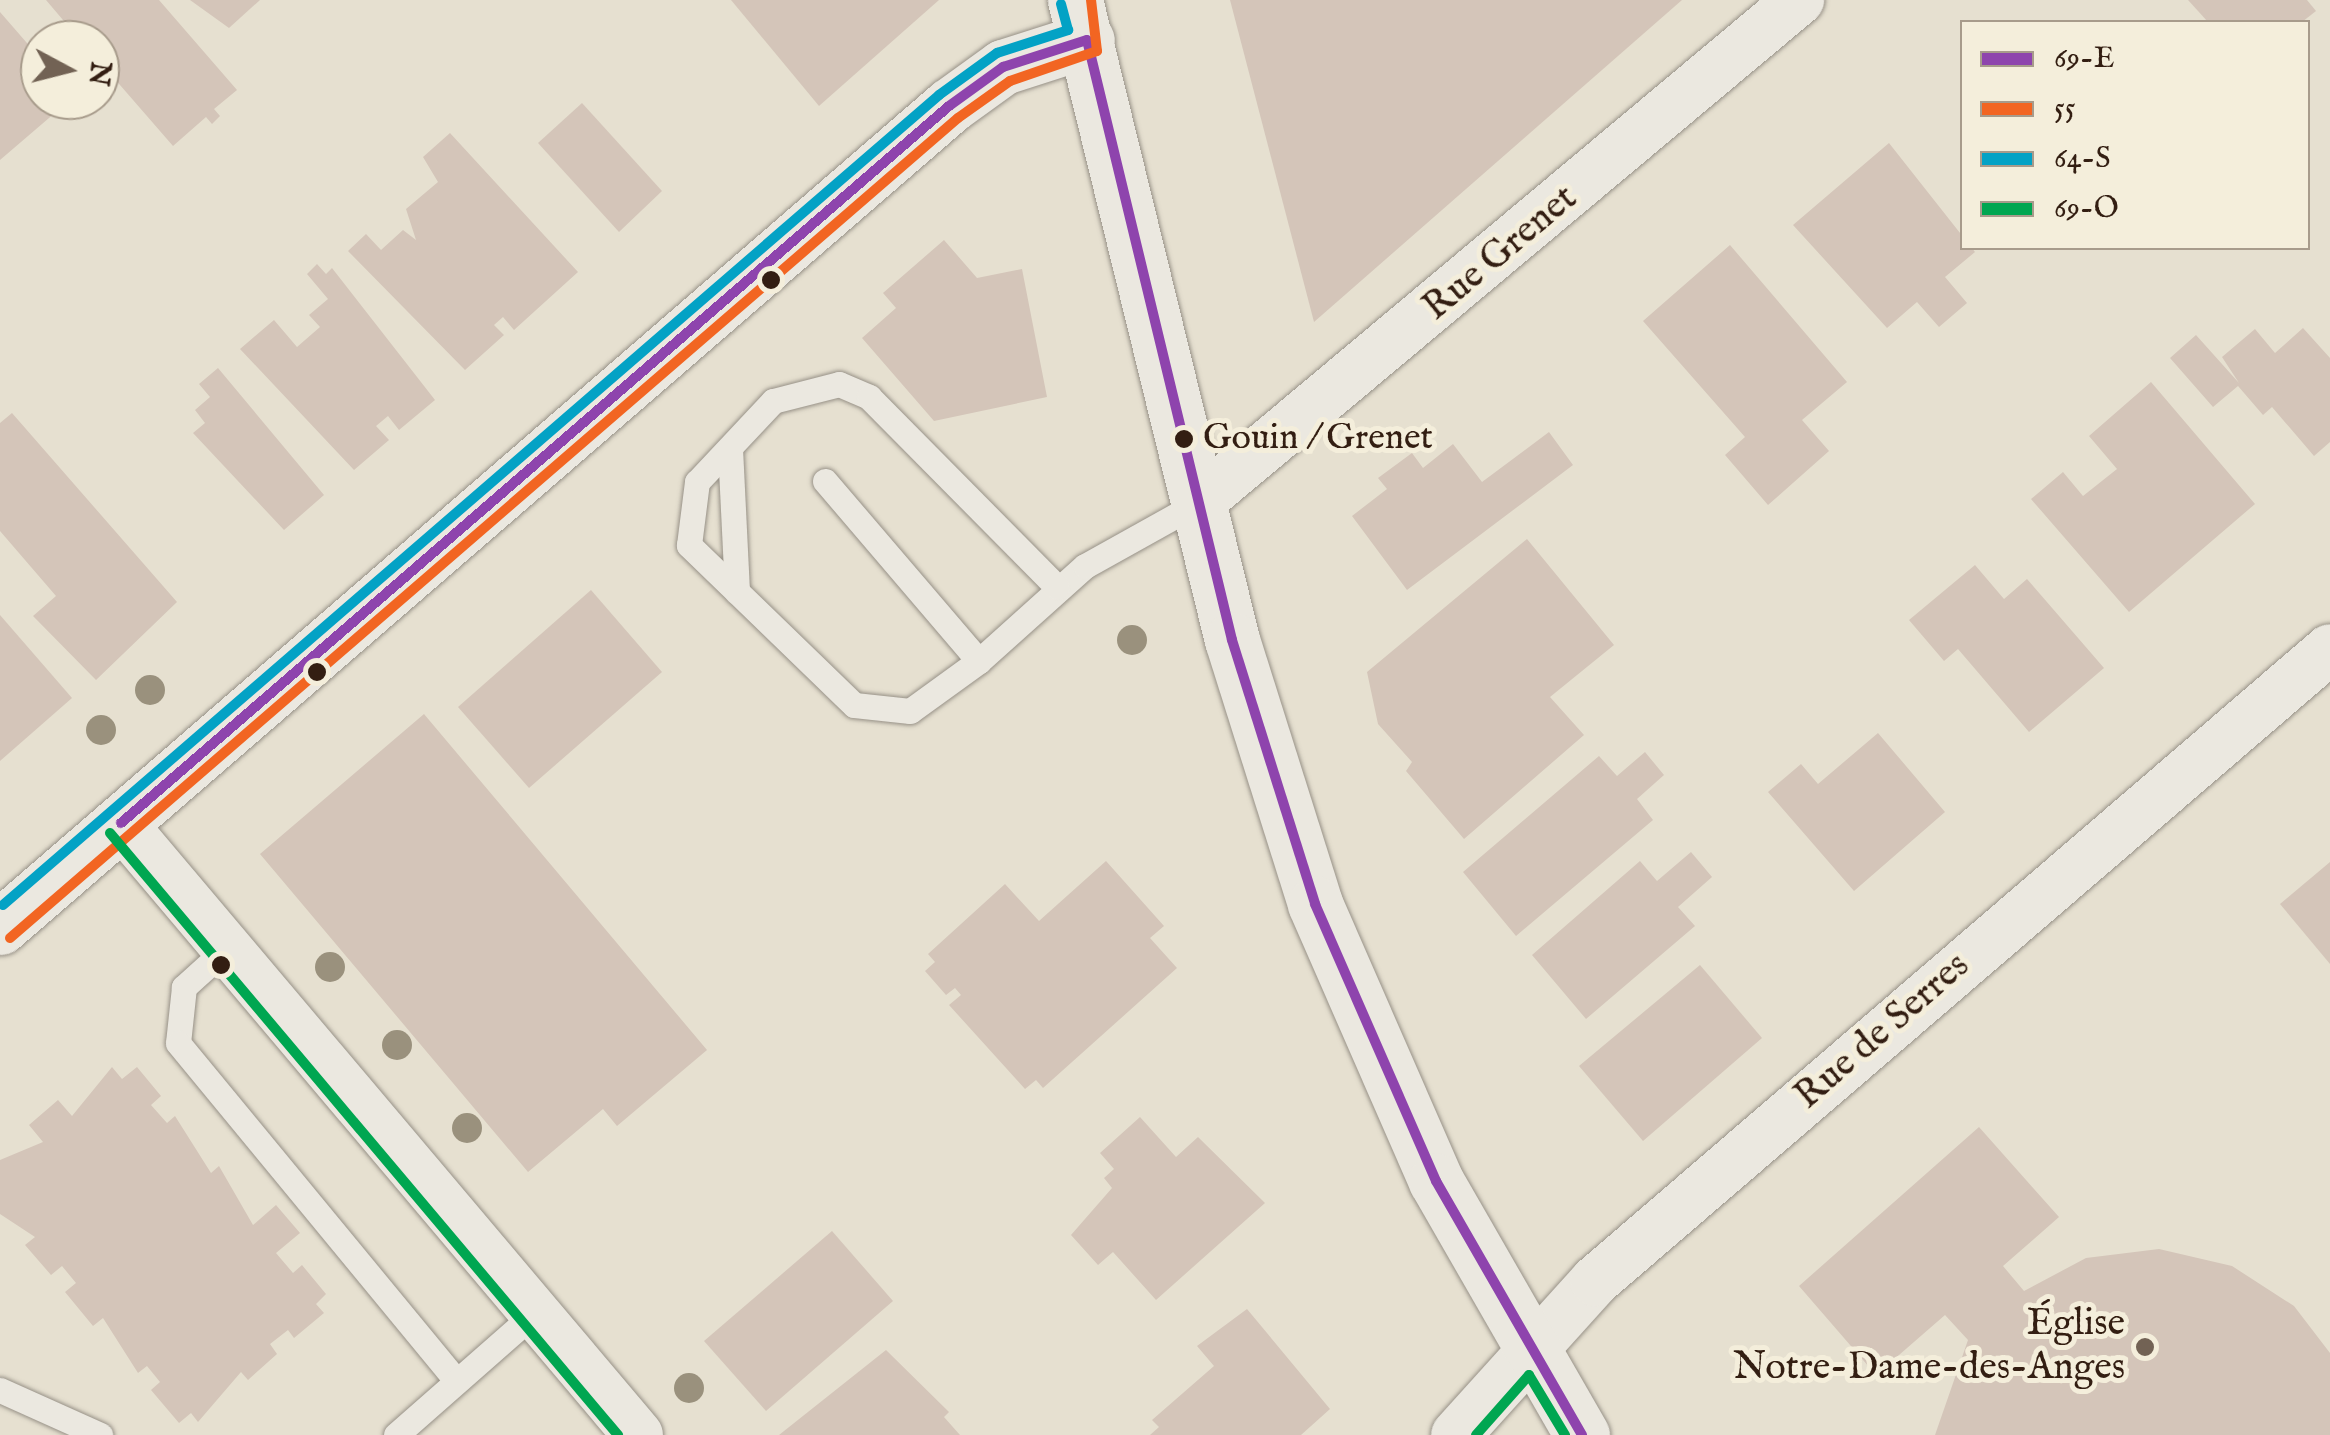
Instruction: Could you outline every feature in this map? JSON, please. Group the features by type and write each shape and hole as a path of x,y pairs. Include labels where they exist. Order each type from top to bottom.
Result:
{"street":[{"name":"Rue Grenet","path":"1198,503 1800,0"},
{"path":"0,928 949,106 1081,20 1256,729 1343,980 1436,1181 1582,1435"},
{"name":"Rue de Serres","path":"1456,1435 1595,1281 2330,649"},
{"path":"121,823 638,1435"}],"lane":[{"path":"1057,587 860,390 793,392 753,417 697,482 689,544 836,693 869,712 910,711 979,661 1057,587 1198,503"},
{"path":"730,448 737,592"},
{"path":"825,481 979,661"},
{"path":"226,948 184,987 178,1043 458,1381"},
{"path":"396,1435 535,1313"},
{"path":"0,1390 100,1435"}],"building":[{"path":"46,0 159,0 237,90 214,109 220,116 212,124 206,117 173,146 120,85 120,20 63,20"},
{"path":"190,0 260,0 229,28"},
{"path":"731,0 939,0 819,106"},
{"path":"1230,0 1682,0 1314,322"},
{"path":"2188,0 2307,0 2316,11 2305,20 2206,20"},
{"path":"0,12 20,35 20,120 47,120 0,160"},
{"path":"582,103 662,191 619,232 538,143"},
{"path":"450,133 578,272 514,330 503,317 494,325 504,335 465,370 348,251 366,234 381,250 403,230 416,240 406,209 438,182 423,157"},
{"path":"1889,143 1960,233 1960,250 1975,252 1945,277 1967,303 1939,327 1917,302 1887,328 1793,225"},
{"path":"944,240 977,278 1022,269 1047,397 934,421 862,338 896,308 883,293"},
{"path":"1730,245 1847,382 1802,420 1829,451 1768,505 1725,455 1745,437 1643,321"},
{"path":"317,264 326,274 332,268 435,400 399,430 388,416 376,426 389,440 354,470 240,349 274,320 297,347 320,327 309,315 328,299 307,274"},
{"path":"2303,328 2330,358 2330,442 2314,456 2272,407 2263,415 2238,386 2213,407 2170,358 2196,335 2239,383 2222,357 2255,329 2275,353"},
{"path":"218,368 324,495 284,530 193,433 205,423 195,410 210,397 199,384"},
{"path":"2151,382 2255,504 2129,612 2031,499 2063,472 2083,496 2117,469 2089,436"},
{"path":"12,413 177,602 96,680 33,616 56,596 0,531 0,423"},
{"path":"1549,432 1573,465 1407,590 1352,516 1387,489 1378,478 1412,453 1423,468 1453,444 1482,482"},
{"path":"1527,539 1614,645 1550,697 1584,735 1464,839 1406,771 1412,762 1378,724 1367,672"},
{"path":"1975,565 2004,599 2027,579 2104,668 2029,732 1958,649 1944,661 1909,620"},
{"path":"591,590 662,672 529,788 458,707"},
{"path":"0,615 72,698 0,761"},
{"path":"424,714 707,1050 617,1126 603,1109 528,1172 260,854"},
{"path":"1878,733 1945,812 1854,891 1768,792 1801,764 1818,784"},
{"path":"1645,752 1664,775 1637,799 1653,820 1516,936 1463,872 1599,756 1617,776"},
{"path":"1691,852 1712,877 1678,907 1695,926 1586,1019 1532,955 1640,861 1657,881"},
{"path":"1106,861 1164,926 1150,938 1177,968 1043,1088 1036,1080 1025,1089 949,1005 961,995 955,988 946,995 925,971 935,962 928,954 1005,884 1039,921"},
{"path":"2330,862 2330,964 2280,904"},
{"path":"1700,965 1762,1038 1643,1141 1579,1066"},
{"path":"112,1067 122,1079 137,1067 161,1096 151,1105 167,1123 175,1116 211,1173 219,1166 253,1225 276,1205 300,1233 276,1253 293,1273 302,1265 326,1294 316,1304 324,1313 294,1338 288,1330 270,1344 277,1354 248,1380 241,1372 198,1422 191,1413 179,1423 151,1390 160,1382 147,1366 138,1373 103,1318 93,1326 65,1292 76,1283 62,1266 51,1275 25,1245 35,1237 0,1214 0,1160 43,1142 29,1125 58,1100 72,1116"},
{"path":"1140,1117 1176,1157 1198,1137 1265,1203 1156,1300 1113,1252 1098,1265 1071,1235 1112,1188 1104,1178 1114,1169 1100,1153"},
{"name":"Église Notre-Dame-des-Anges","path":"1979,1127 2059,1217 2003,1266 2024,1291 2086,1258 2159,1249 2232,1266 2294,1306 2330,1353 2330,1435 1935,1435 1968,1340 1945,1315 1876,1375 1799,1286"},
{"path":"832,1231 893,1301 766,1411 704,1341"},
{"path":"1247,1309 1330,1409 1301,1435 1150,1435 1159,1427 1152,1420 1214,1366 1197,1346"},
{"path":"886,1350 949,1412 944,1417 960,1435 779,1435"}],"transit line":[{"name":"55","path":"10,938 958,118 1010,81 1097,51 1091,0"},
{"name":"64-S","path":"3,905 939,95 997,53 1068,30 1061,4"},
{"name":"69-E","path":"121,823 949,106 1003,67 1087,40 1232,640 1315,904 1436,1181 1582,1435"},
{"name":"69-O","path":"110,833 618,1435"},
{"name":"69-O","path":"1476,1435 1529,1375 1565,1435"}],"place":[{"name":"Gouin / Grenet","path":"1184,439"},
{"name":"Église Notre-Dame-des-Anges","path":"2145,1347"}]}
